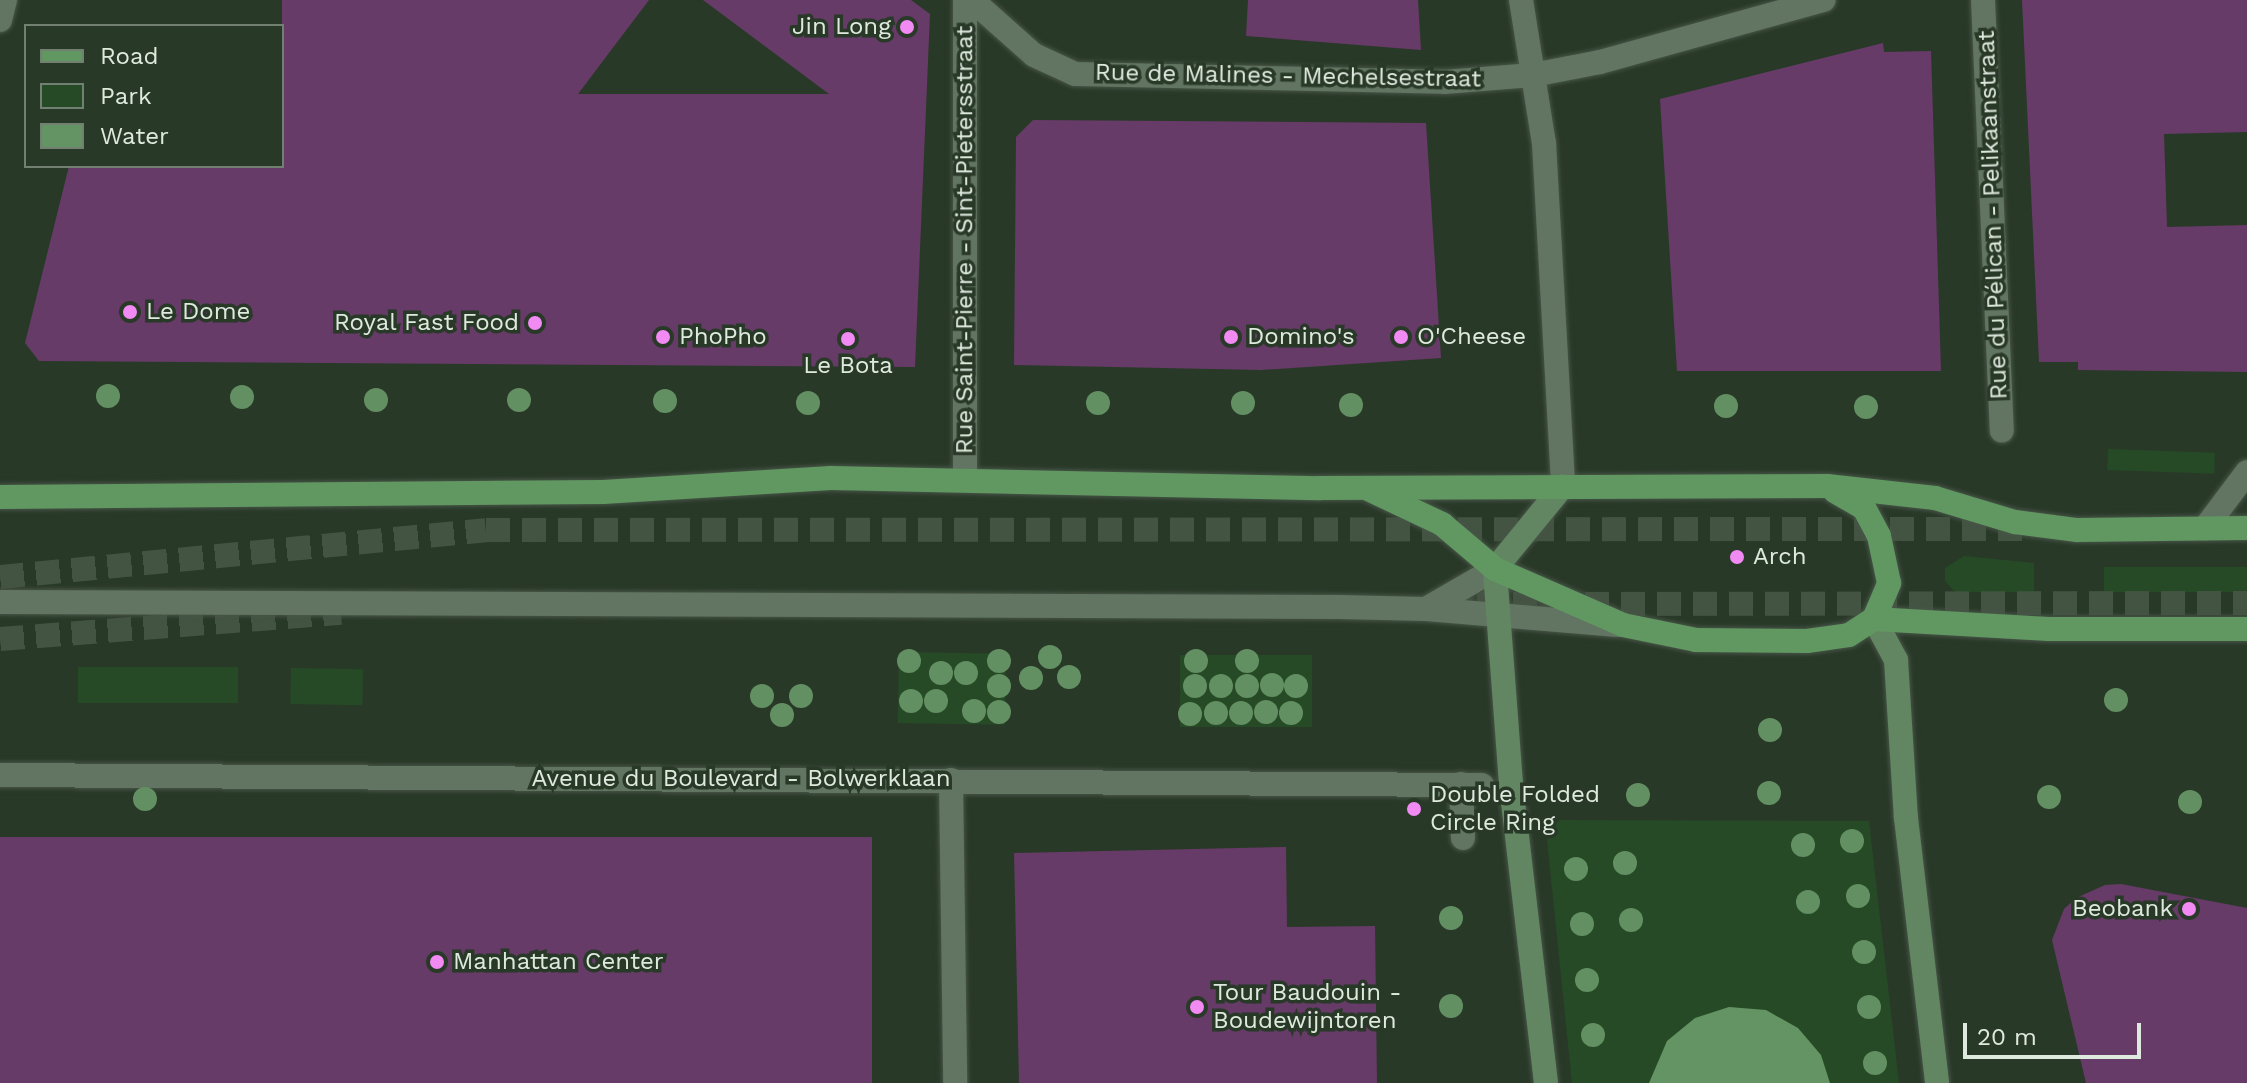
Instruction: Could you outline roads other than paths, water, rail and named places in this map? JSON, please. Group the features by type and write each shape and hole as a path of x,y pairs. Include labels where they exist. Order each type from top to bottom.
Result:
{"main road":[{"path":"0,497 603,492 831,478 1364,487 1827,486 1935,498 2015,522 2077,530 2247,528"},
{"path":"1364,487 1442,524 1495,569 1623,625 1696,640 1807,641 1849,635 1874,619 1889,583 1879,536 1864,508 1827,486"},
{"path":"1874,619 2049,629 2247,629"}],"street":[{"path":"0,20 5,0"},
{"name":"Rue Saint-Pierre - Sint-Pietersstraat","path":"965,0 965,479"},
{"name":"Rue de Malines - Mechelsestraat","path":"972,0 1034,55 1075,74 1444,82 1533,75 1824,0"},
{"path":"1426,609 1495,569 1563,486 1544,143 1521,0"},
{"name":"Rue du Pélican - Pelikaanstraat","path":"1983,0 2002,431"},
{"path":"2205,528 2247,472"},
{"path":"1495,569 1497,614 1546,1083"},
{"path":"0,602 1426,609 1623,625"},
{"path":"1874,619 1896,660 1906,818 1937,1083"},
{"name":"Avenue du Boulevard - Bolwerklaan","path":"0,775 1472,784 1463,838"},
{"path":"951,780 955,1083"}],"water":[{"path":"1729,1007 1766,1010 1798,1028 1821,1055 1830,1083 1649,1083 1667,1041 1695,1018"}],"tunnel":[{"path":"0,577 486,530 2025,529"},
{"path":"1477,604 2247,603"},
{"path":"0,639 341,613"}],"place":[{"name":"Jin Long","path":"907,27"},
{"name":"Le Dome","path":"130,312"},
{"name":"Royal Fast Food","path":"535,323"},
{"name":"PhoPho","path":"663,337"},
{"name":"Domino's","path":"1231,337"},
{"name":"O'Cheese","path":"1401,337"},
{"name":"Le Bota","path":"848,339"},
{"name":"Arch","path":"1737,557"},
{"name":"Double Folded Circle Ring","path":"1414,809"},
{"name":"Beobank","path":"2189,909"},
{"name":"Manhattan Center","path":"437,962"},
{"name":"Tour Baudouin - Boudewijntoren","path":"1197,1007"}]}
